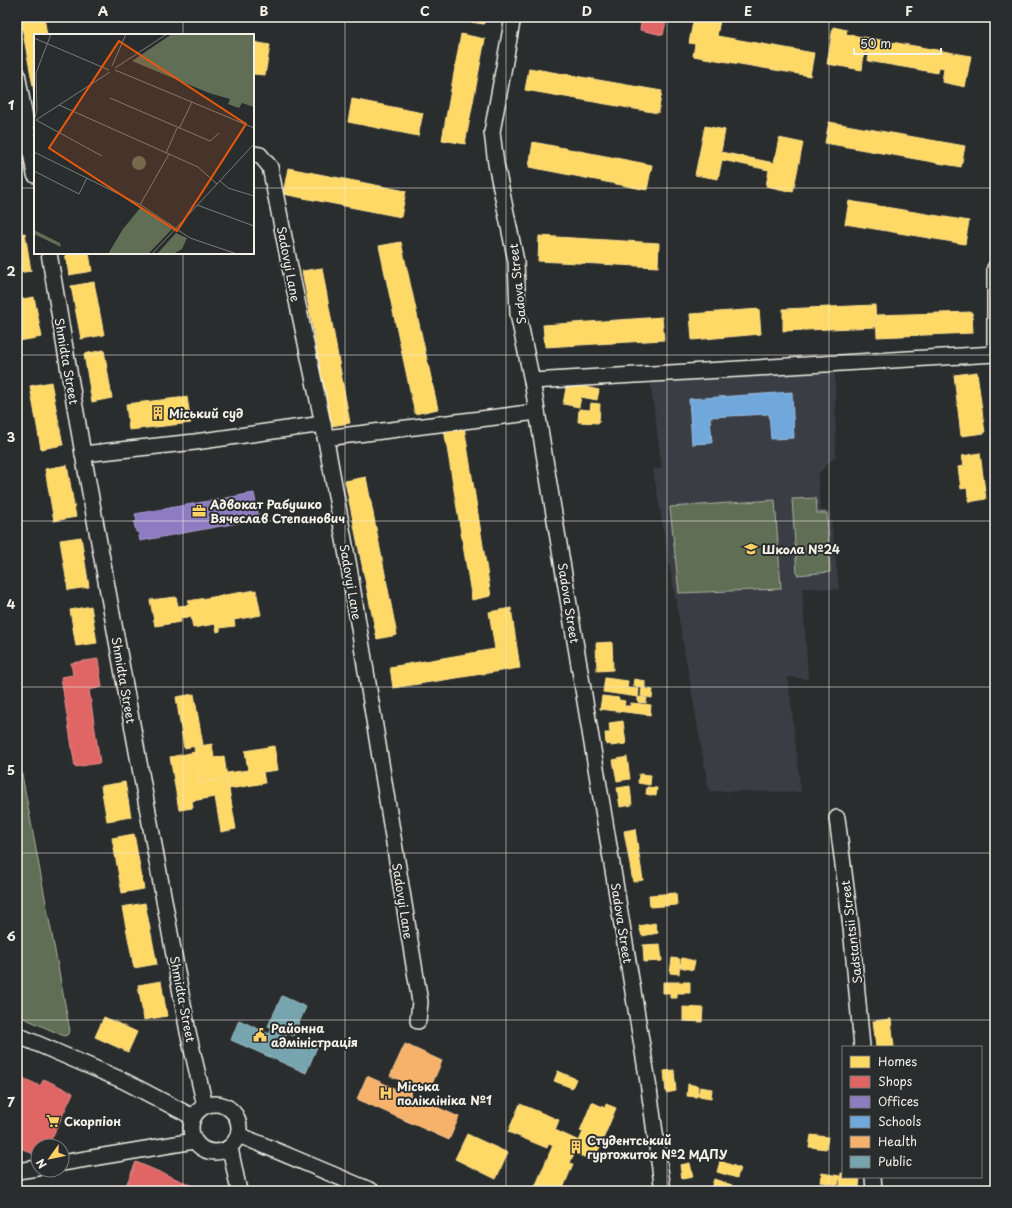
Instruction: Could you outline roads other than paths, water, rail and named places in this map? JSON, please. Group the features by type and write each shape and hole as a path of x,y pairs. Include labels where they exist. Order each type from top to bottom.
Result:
{"street":[{"name":"Sadova Street","path":"513,17 492,132 496,164 516,261 518,314 532,381 648,1082 663,1191"},
{"path":"17,73 34,169"},
{"name":"Sadovyi Lane","path":"254,154 260,156 270,166 324,431 349,567 420,1002 418,1021"},
{"name":"Shmidta Street","path":"49,254 83,454 188,1032 205,1106"},
{"path":"532,381 995,353 995,268"},
{"path":"83,454 195,442 537,412"},
{"name":"Sadstantsii Street","path":"837,818 852,927 862,1046"},
{"path":"17,1034 124,1080 193,1117"},
{"path":"221,1104 228,1107 238,1119 240,1127 239,1135 230,1148 223,1152 215,1153 207,1151 194,1141 191,1129 193,1117 198,1110 205,1106 221,1104"},
{"path":"239,1135 372,1191"},
{"path":"70,1162 194,1141"},
{"path":"230,1148 239,1191"},
{"path":"17,1171 30,1169"},
{"path":"873,1178 874,1191"}],"place":[{"name":"Міський суд","path":"158,413"},
{"name":"Адвокат Рабушко Вячеслав Степанович","path":"199,511"},
{"name":"Школа №24","path":"751,549"},
{"name":"Районна адміністрація","path":"260,1035"},
{"name":"Міська поліклініка №1","path":"386,1093"},
{"name":"Скорпіон","path":"53,1121"},
{"name":"Студентський гуртожиток №2 МДПУ","path":"576,1147"}]}
